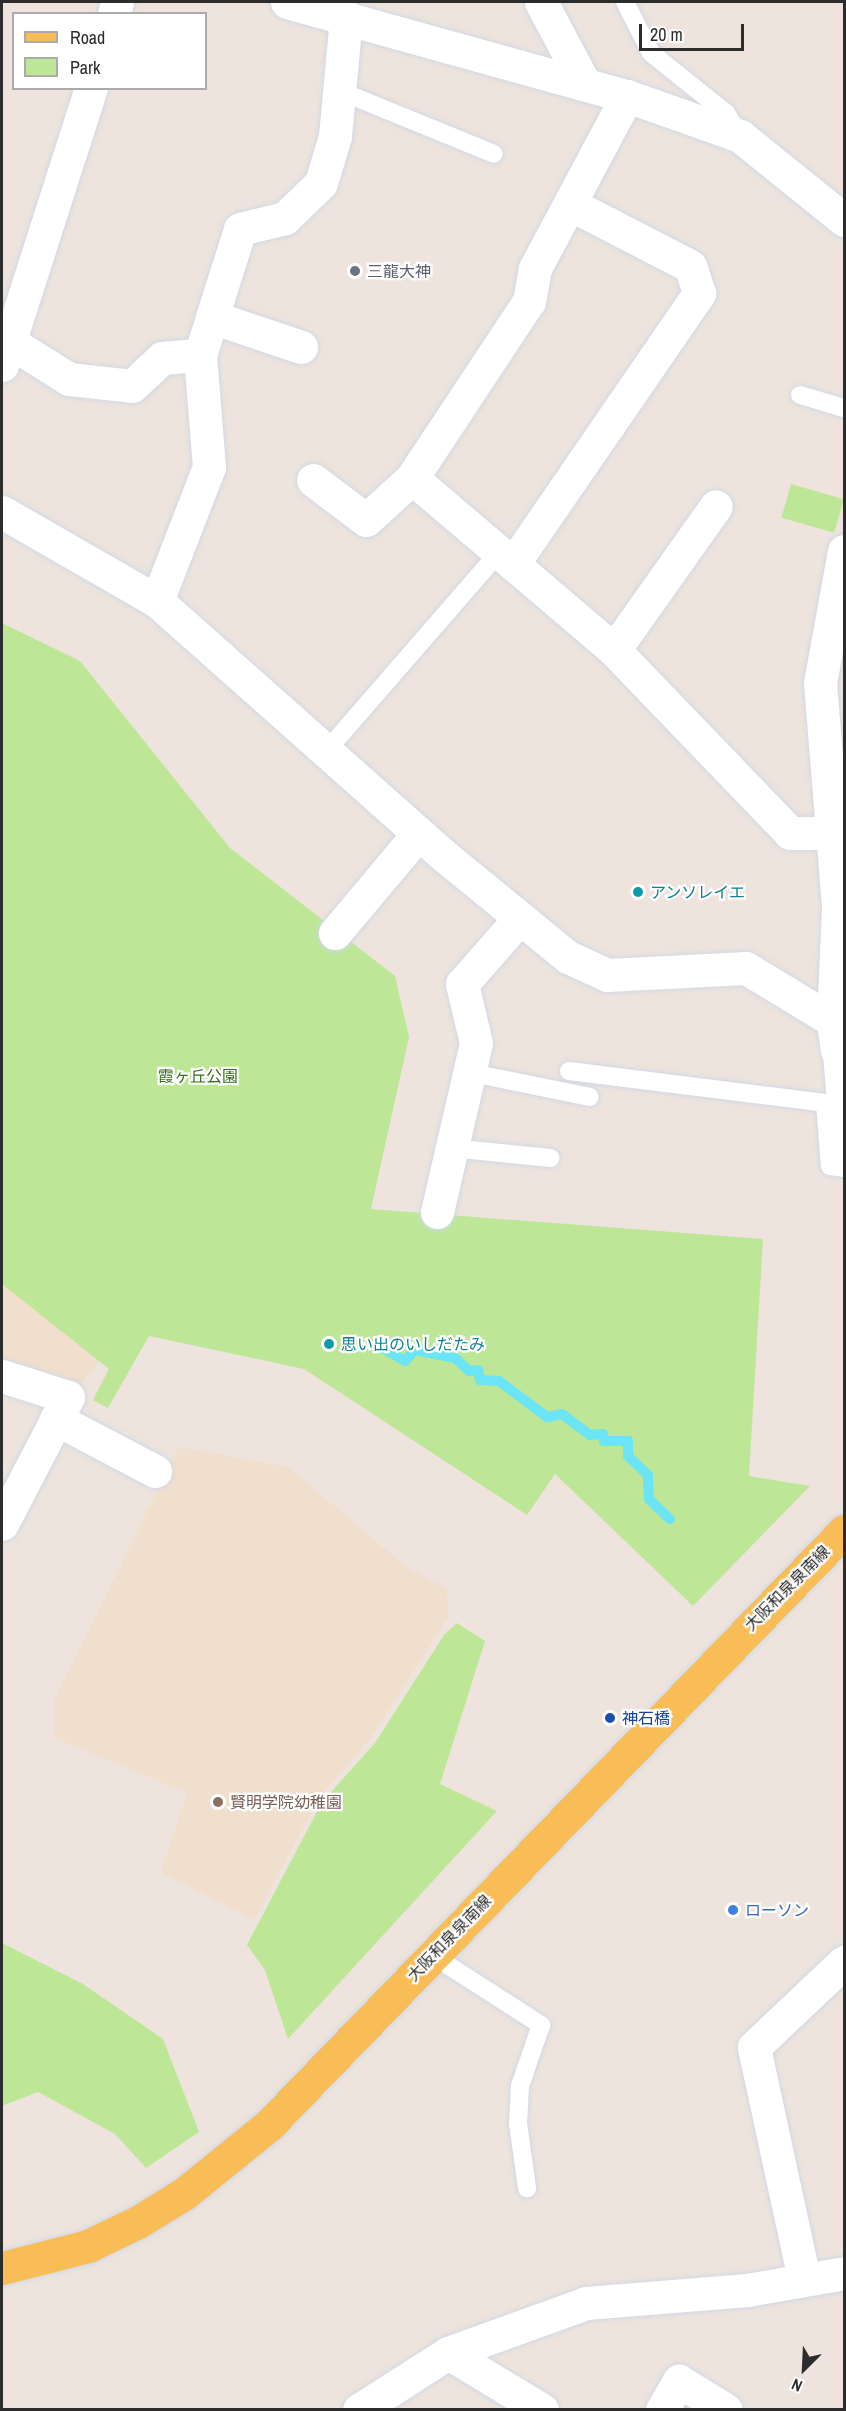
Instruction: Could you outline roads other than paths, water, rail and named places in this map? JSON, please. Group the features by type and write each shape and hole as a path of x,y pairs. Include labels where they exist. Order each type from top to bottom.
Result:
{"main road":[{"name":"大阪和泉泉南線","path":"2,2268 88,2246 185,2193 269,2125 844,1531"}],"street":[{"path":"287,2 584,83 740,136 844,220"},
{"path":"541,2 584,83"},
{"path":"157,601 209,467 200,355 240,229 285,218 321,183 335,136 346,17"},
{"path":"90,90 5,350 69,379 132,386 162,358 200,355"},
{"path":"313,480 366,520 412,478 529,302 535,267 572,205 627,96"},
{"path":"506,558 699,293 690,266 572,205"},
{"path":"212,317 301,347"},
{"path":"412,478 614,650 790,833 830,833"},
{"path":"614,650 716,506"},
{"path":"2,512 157,601 328,749 418,834 568,957 607,975 746,968 835,1036"},
{"path":"844,551 820,683 830,833 838,906 835,1036 844,1149"},
{"path":"335,933 418,834"},
{"path":"437,1212 451,1148 472,1073 476,1043 462,984 519,919"},
{"path":"2,1376 68,1397 2,1524"},
{"path":"56,1419 155,1471"},
{"path":"804,2279 754,2047 844,1962"},
{"path":"359,2409 448,2353 586,2303 747,2290 844,2273"},
{"path":"448,2353 542,2409"},
{"path":"662,2409 680,2381 726,2409"}],"lane":[{"path":"625,2 651,53 726,112 740,136"},
{"path":"339,91 494,154"},
{"path":"800,395 844,408"},
{"path":"328,749 506,558"},
{"path":"569,1071 825,1103 830,1166 844,1168"},
{"path":"472,1073 590,1096"},
{"path":"451,1148 551,1158"},
{"path":"432,1955 541,2025 520,2086 518,2123 527,2188"}],"waterway":[{"path":"379,1346 405,1361 415,1350 455,1358 469,1371 478,1370 480,1380 499,1381 547,1417 562,1414 590,1435 603,1434 604,1441 628,1441 628,1456 648,1475 649,1499 670,1519"}],"place":[{"name":"三龍大神","path":"355,271"},
{"name":"アンソレイエ","path":"638,892"},
{"name":"思い出のいしだたみ","path":"329,1344"},
{"name":"神石橋","path":"610,1718"},
{"name":"賢明学院幼稚園","path":"218,1802"},
{"name":"ローソン","path":"733,1910"}],"park label":[{"name":"霞ヶ丘公園","path":"198,1076"}]}
